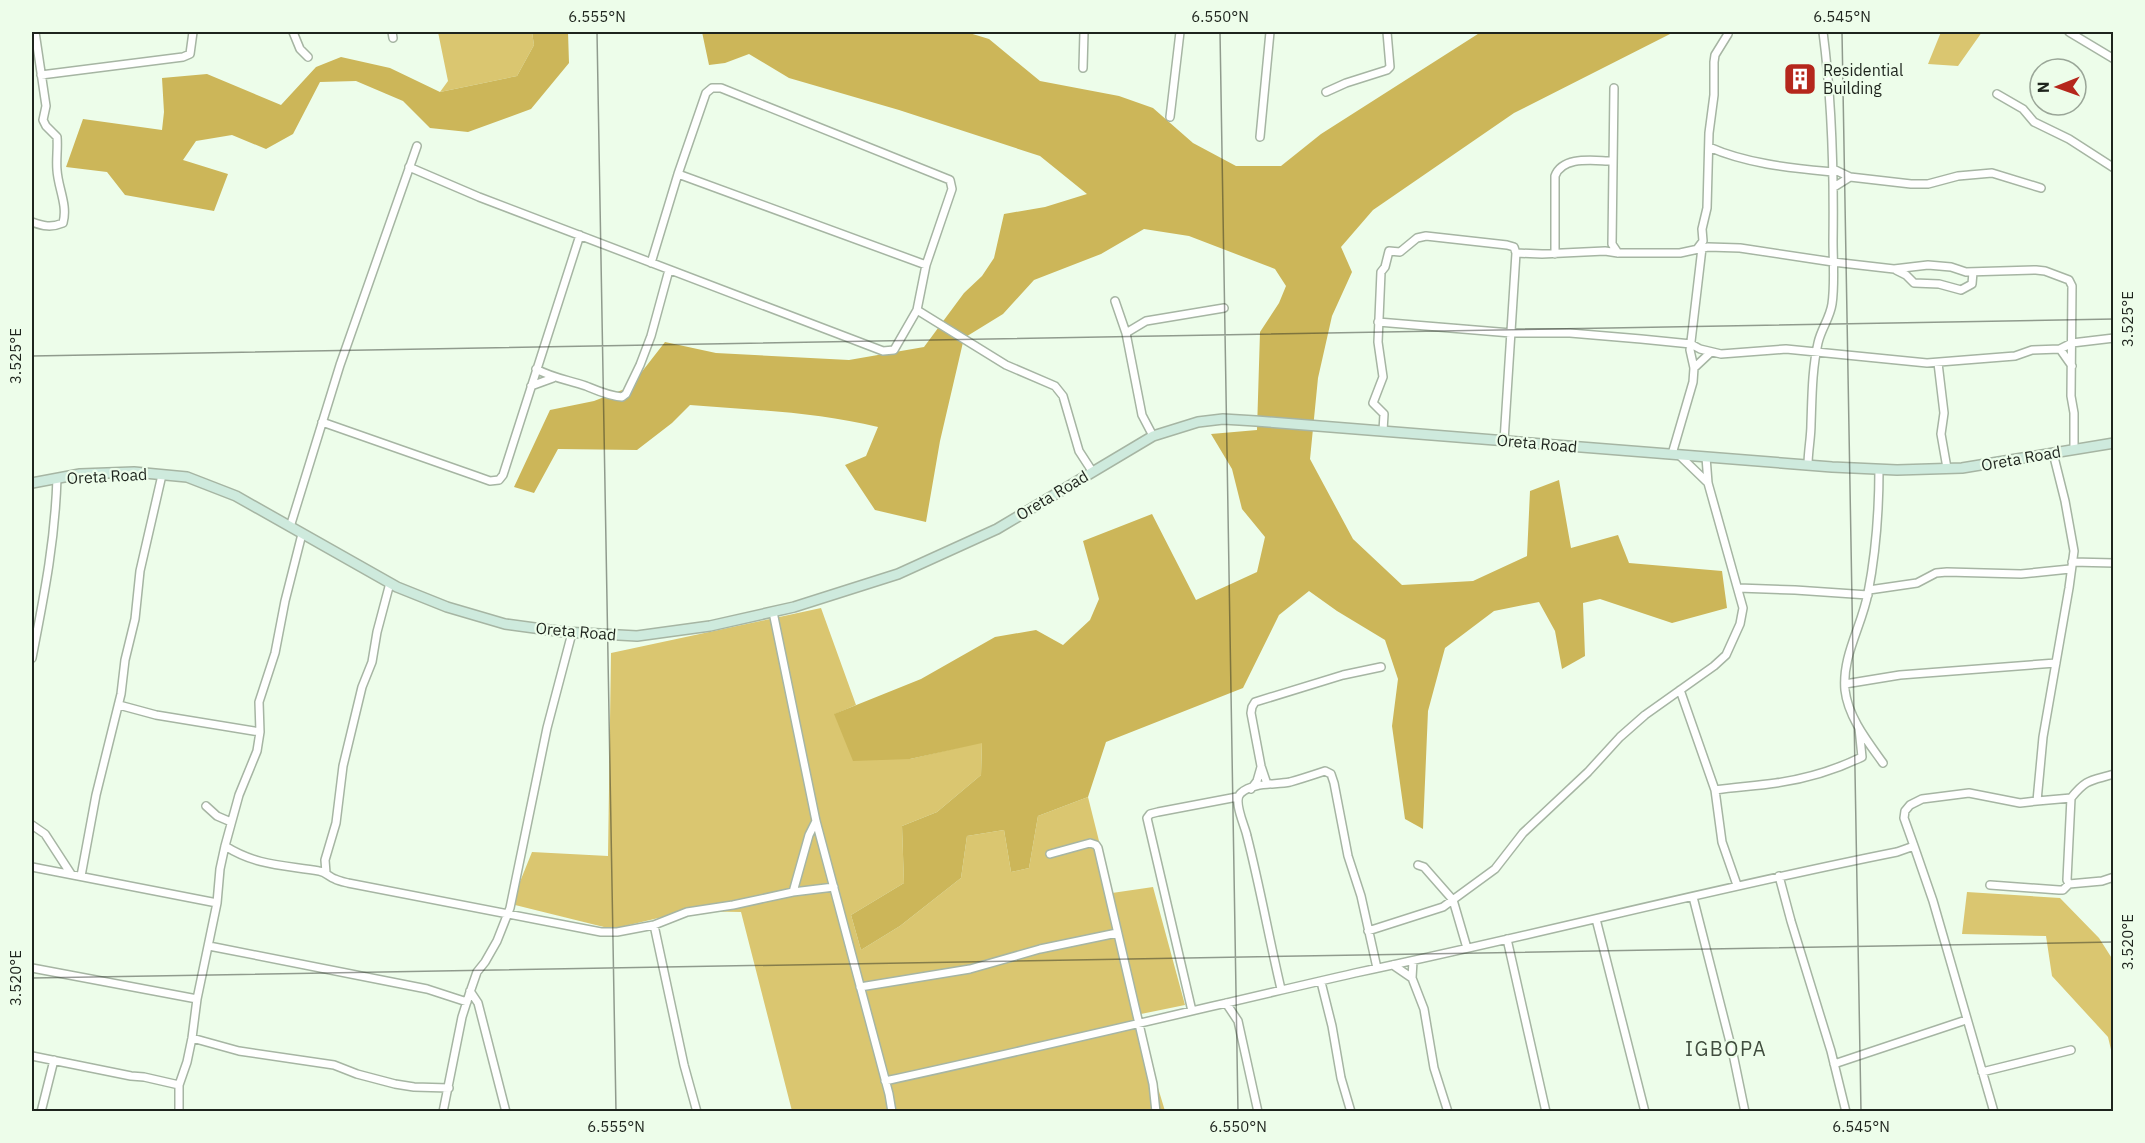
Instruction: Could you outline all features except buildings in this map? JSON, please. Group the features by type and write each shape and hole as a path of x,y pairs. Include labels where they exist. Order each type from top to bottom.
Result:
{"street":[{"path":"32,222 42,226 55,226 63,222 64,217 57,174 57,137 43,120 46,106 35,32"},
{"path":"41,75 183,57 190,54 192,32"},
{"path":"293,32 300,49 308,57"},
{"path":"1083,68 1084,32"},
{"path":"1170,117 1179,32"},
{"path":"1260,137 1270,32"},
{"path":"1326,92 1387,70 1390,67 1387,32"},
{"path":"1808,465 1816,352 1818,340 1830,316 1833,303 1834,187 1829,76 1823,32"},
{"path":"2069,32 2114,58"},
{"path":"1707,483 1675,454 1690,396 1694,368 1691,344 1703,246 1702,229 1707,208 1714,62 1715,55 1728,33"},
{"path":"409,167 479,197 669,270 883,351 894,350 899,344 917,309 926,264 952,189 950,180 721,88 712,88 706,93 651,263"},
{"path":"1614,88 1612,244 1618,253"},
{"path":"1997,94 2024,109 2034,122 2069,139 2114,168"},
{"path":"290,527 322,422 417,146"},
{"path":"1709,147 1732,156 1802,170 1833,170 1850,177 1928,184 1958,176 1990,173 2041,188"},
{"path":"1709,158 1718,151"},
{"path":"1555,254 1555,176 1558,169 1569,162 1612,161"},
{"path":"678,174 926,264"},
{"path":"1834,187 1850,177"},
{"path":"322,422 494,481 499,480 503,475 580,235"},
{"path":"1383,431 1384,414 1373,403 1383,377 1378,342 1381,272 1385,267 1389,251 1400,252 1417,238 1426,236 1507,244 1514,247 1516,253 1504,441"},
{"path":"1605,250 1612,244"},
{"path":"1516,253 1555,254 1605,250 1618,253 1680,253 1703,246 1766,250 1833,262 1894,269 1928,265 1951,267 1966,272 2045,271 2069,280 2072,286 2074,449"},
{"path":"1894,269 1906,274 1914,283 1939,284 1961,290 1972,284 1973,272"},
{"path":"536,369 553,378 586,386 606,395 622,397 626,394 640,365 651,336 669,270"},
{"path":"1115,301 1126,333 1142,415 1153,436"},
{"path":"1126,333 1146,321 1224,308"},
{"path":"917,309 1006,365 1056,386 1063,396 1079,451 1092,471"},
{"path":"1378,322 1511,333 1570,333 1691,344 1711,352 1732,354 1786,349 1938,363 2004,357 2031,350 2060,349 2072,343 2114,338"},
{"path":"2060,349 2072,366"},
{"path":"1694,368 1711,352"},
{"path":"1938,363 1944,413 1941,434 1947,468"},
{"path":"531,386 553,378"},
{"name":"Oreta Road","path":"32,483 80,474 134,472 187,477 236,496 390,583 447,608 506,624 572,633 637,636 710,626 773,612 898,574 997,529 1153,436 1198,422 1223,419 1879,469 1947,468 1994,463 2114,443"},
{"path":"2037,801 2043,737 2069,588 2073,551 2065,501 2053,453"},
{"path":"1368,931 1430,912 1453,900 1495,868 1522,833 1588,772 1620,737 1645,715 1726,655 1740,624 1743,608 1707,483 1706,457"},
{"path":"1879,469 1879,499 1868,593 1862,616 1851,642 1845,684 1846,697 1858,728 1882,763"},
{"path":"81,876 96,795 119,705 125,660 135,619 140,571 162,474"},
{"path":"32,658 50,567 56,520 57,478"},
{"path":"179,1112 179,1086 192,1038 197,999 217,903 220,869 239,795 257,751 262,691 275,653 302,534"},
{"path":"1738,588 1868,593 1917,583 1936,573 2021,574 2071,566 2114,563"},
{"path":"390,583 372,662 362,687 343,766 336,823 325,860 327,873 333,879 601,932 617,932 654,925 687,912 734,905 793,892 834,887"},
{"path":"773,612 816,821 892,1112"},
{"path":"443,1112 470,991 477,972 497,941 508,913 547,728 572,633"},
{"path":"1845,684 1900,675 2056,663"},
{"path":"1267,784 1261,766 1251,713 1256,702 1343,675 1381,667"},
{"path":"1680,690 1715,790 1722,842 1737,885"},
{"path":"119,705 156,715 260,732"},
{"path":"1715,790 1776,783 1845,765 1862,757 1858,728"},
{"path":"1251,789 1257,781 1261,766"},
{"path":"1192,1011 1147,818 1150,814 1158,812 1237,797 1241,792 1267,784 1288,782 1325,771 1331,774 1348,856 1361,896 1377,968"},
{"path":"2069,884 2067,880 2072,798 2080,786 2090,779 2114,774"},
{"path":"1994,1112 1933,901 1904,818 1905,811 1910,805 1922,799 1969,792 2020,803 2072,798"},
{"path":"1237,797 1281,989"},
{"path":"206,806 217,816 231,822"},
{"path":"793,892 816,821"},
{"path":"32,825 45,834 71,874"},
{"path":"807,843 821,840"},
{"path":"1050,854 1090,843 1096,845 1153,1084 1156,1112"},
{"path":"225,846 253,860 327,873"},
{"path":"885,1081 1693,897 1737,885 1897,852 1914,846"},
{"path":"1418,865 1425,867 1453,900 1467,948"},
{"path":"32,867 217,903"},
{"path":"1779,876 1846,1112"},
{"path":"1990,885 2063,890 2069,884 2114,877"},
{"path":"1693,897 1733,1054 1745,1112"},
{"path":"1596,919 1645,1112"},
{"path":"654,925 684,1065 697,1112"},
{"path":"860,987 970,969 1040,949 1117,933"},
{"path":"1507,939 1546,1112"},
{"path":"209,946 427,989 467,1002"},
{"path":"1413,961 1412,978 1424,1009 1434,1068 1448,1112"},
{"path":"1393,965 1412,978"},
{"path":"32,968 197,999"},
{"path":"1321,982 1341,1078 1351,1112"},
{"path":"470,991 478,1003 506,1112"},
{"path":"1226,1003 1238,1021 1258,1112"},
{"path":"1834,1064 1966,1020"},
{"path":"192,1038 239,1051 334,1065 395,1084 449,1088"},
{"path":"1982,1072 2071,1050"},
{"path":"32,1056 144,1077 179,1086"},
{"path":"41,1112 54,1060"}],"shaded area":[{"path":"438,32 532,32 534,45 517,76 440,92 448,81"},
{"path":"532,32 568,32 569,63 531,109 468,132 430,128 403,101 356,81 320,82 293,134 266,149 232,135 196,141 183,160 228,174 214,211 125,195 107,172 66,167 83,119 162,130 164,112 162,78 207,74 281,105 316,67 341,57 390,68 440,92 517,76 534,45"},
{"path":"702,32 966,32 989,39 1040,81 1119,96 1153,108 1193,143 1236,166 1281,166 1321,134 1481,32 1674,32 1514,113 1373,210 1341,247 1352,272 1332,316 1318,378 1310,459 1353,539 1402,585 1473,581 1527,556 1530,491 1559,480 1571,548 1618,535 1629,563 1722,571 1727,608 1672,623 1600,599 1583,603 1585,656 1562,669 1555,631 1539,602 1494,611 1445,648 1428,711 1423,829 1405,819 1392,726 1398,679 1385,640 1309,591 1279,615 1243,688 1106,742 1088,797 1038,816 1029,868 1011,872 1004,830 967,836 961,878 900,926 861,950 851,915 904,883 902,826 937,812 981,775 982,743 910,759 853,761 834,714 921,679 995,637 1036,630 1063,645 1090,620 1099,599 1083,541 1152,514 1196,600 1257,572 1265,537 1242,509 1232,469 1211,434 1257,430 1260,332 1279,303 1286,286 1275,269 1189,236 1144,229 1101,254 1034,280 1003,314 964,338 940,441 926,522 875,510 845,465 866,456 878,427 832,418 761,410 690,405 672,423 637,450 558,449 534,493 514,487 550,410 594,401 630,387 665,342 716,353 849,360 924,347 964,293 982,276 994,258 1004,214 1045,207 1087,194 1040,156 899,110 789,78 749,54 725,63 709,65"},
{"path":"1941,32 1982,32 1958,66 1928,64"},
{"path":"821,608 856,705 835,714 910,759 982,742 981,775 937,812 902,826 904,883 851,915 861,950 900,926 961,878 967,836 1004,830 1011,872 1029,868 1038,816 1088,797 1112,893 1153,887 1185,1005 1136,1015 1165,1111 792,1111 741,912 688,911 612,929 511,904 532,852 608,856 611,653"},
{"path":"1967,892 2060,898 2099,938 2113,960 2113,1058 2108,1037 2052,976 2046,936 1962,934"}],"place":[{"name":"Residential Building","path":"1800,79"}],"district":[{"name":"IGBOPA","path":"1726,1048"}]}
